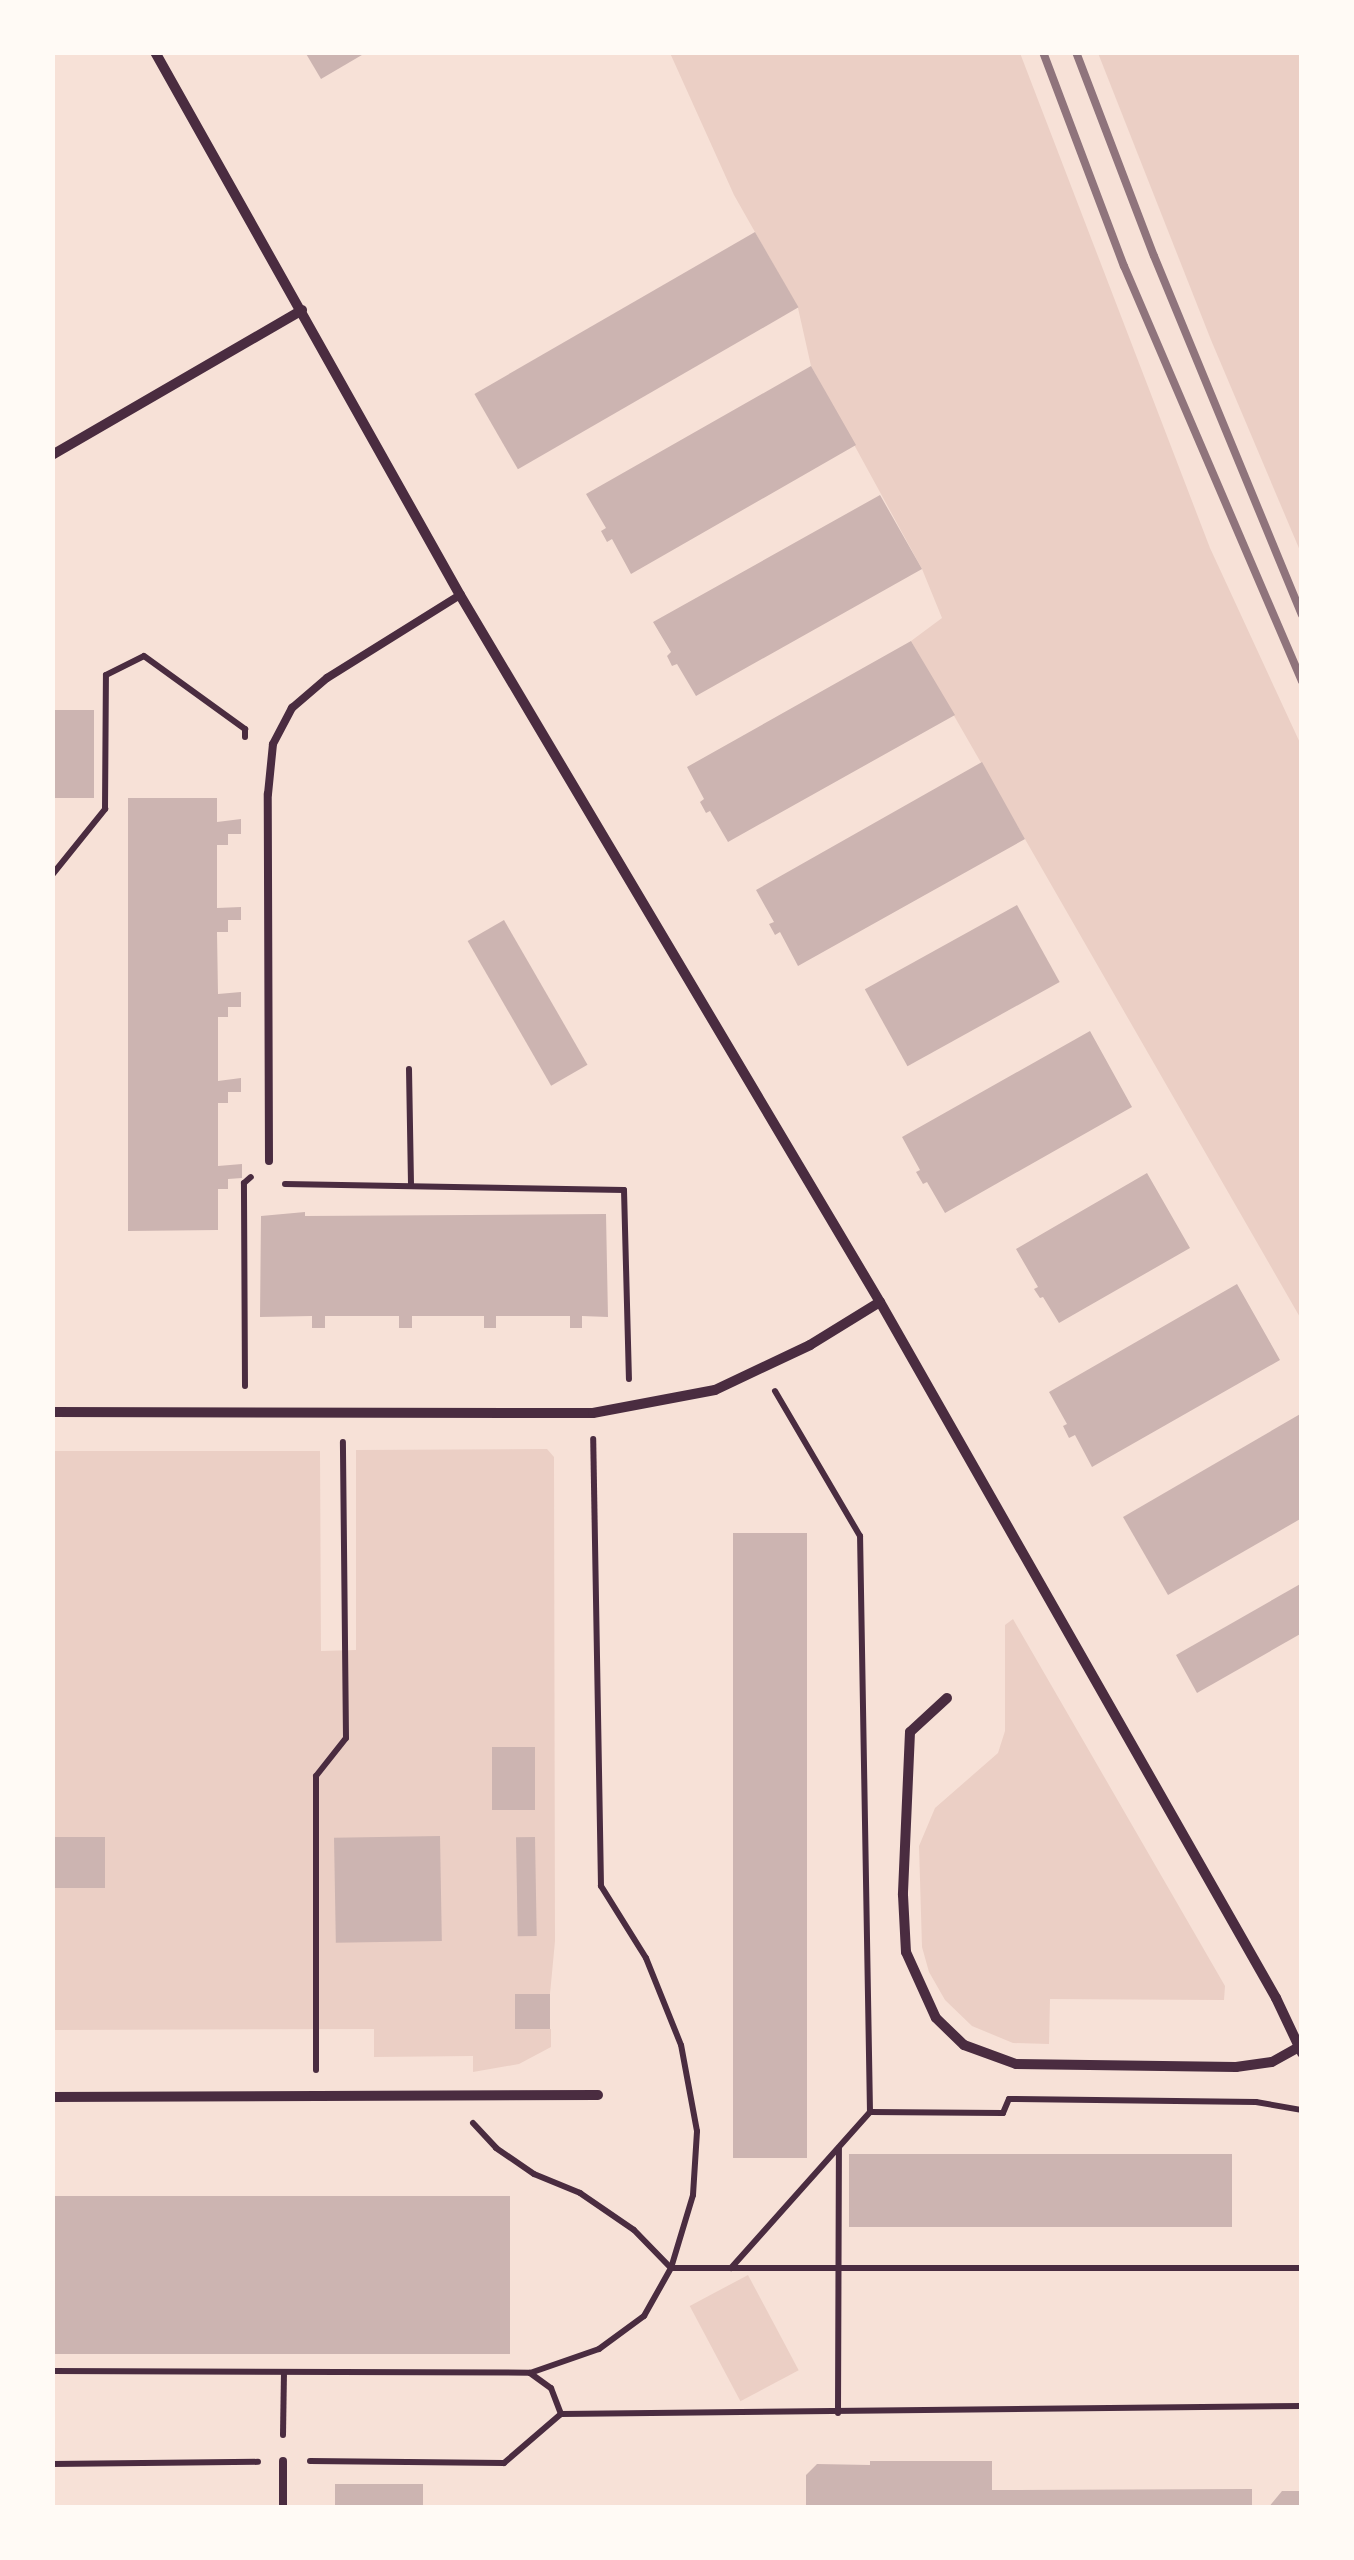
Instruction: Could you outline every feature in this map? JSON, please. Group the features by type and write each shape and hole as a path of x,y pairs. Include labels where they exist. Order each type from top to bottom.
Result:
{"street":[{"path":"155,52 460,595 880,1302 1257,1964 1300,2050 1272,2062 1236,2067 1016,2064 964,2044 936,2018 906,1952 903,1895 910,1732 947,1698"},
{"path":"52,455 302,310"},
{"path":"52,1412 593,1413 716,1390 880,1302"},
{"path":"52,2097 598,2094"}],"lane":[{"path":"269,1161 268,794 273,744 292,708 328,678 460,595"},
{"path":"283,2461 283,2508"}],"path":[{"path":"52,874 105,809 106,675 144,656 246,729 245,744"},
{"path":"52,905 52,939"},
{"path":"409,1068 411,1186"},
{"path":"246,1412 244,1183 269,1161"},
{"path":"244,1183 262,1184"},
{"path":"281,1184 624,1190 630,1408"},
{"path":"730,2268 870,2112 860,1536 762,1368"},
{"path":"52,2371 530,2373 599,2349 644,2316 671,2268 693,2195 697,2131 681,2045 646,1958 601,1886 593,1413"},
{"path":"316,2096 316,1776 346,1738 342,1414"},
{"path":"463,2095 474,2125 496,2148 534,2174 580,2193 634,2230 671,2268 1302,2268"},
{"path":"870,2112 1003,2113 1010,2100 1256,2102 1302,2110"},
{"path":"838,2413 839,2146"},
{"path":"283,2461 284,2372"},
{"path":"530,2373 551,2388 561,2414"},
{"path":"52,2464 504,2463 561,2414 1302,2406"}],"shaded area":[{"path":"670,53 1020,53 1210,548 1301,745 1301,1319 911,641 942,618 922,569 811,366 798,308 734,195"},
{"path":"1098,53 1301,53 1301,553 1211,340"},
{"path":"547,1449 554,1457 555,1941 550,1994 515,1994 515,2028 551,2029 551,2047 519,2064 473,2072 473,2056 374,2057 374,2029 53,2030 52,1451 320,1451 321,1651 356,1650 356,1450"},
{"path":"1013,1619 1225,1986 1224,2000 1050,1999 1049,2044 1013,2043 972,2026 945,2000 929,1972 922,1947 919,1846 935,1808 998,1753 1005,1731 1005,1625"},
{"path":"748,2275 799,2370 740,2401 690,2306"}],"building":[{"path":"305,52 367,52 321,79"},
{"path":"755,232 798,307 518,469 474,394"},
{"path":"811,366 856,445 631,574 612,539 607,542 601,531 606,528 586,494"},
{"path":"880,495 922,569 696,696 677,664 672,666 667,656 671,652 653,622"},
{"path":"911,641 955,715 728,842 710,811 706,813 700,802 704,799 687,767"},
{"path":"52,710 94,710 94,798 52,798"},
{"path":"982,762 1025,839 798,966 780,932 775,935 769,924 774,922 756,890"},
{"path":"128,798 217,798 217,822 241,819 241,834 228,834 228,845 217,845 217,908 241,907 241,920 228,920 228,932 217,932 218,994 241,992 241,1007 228,1007 228,1017 218,1017 218,1081 241,1078 241,1092 228,1092 228,1103 218,1103 218,1166 242,1164 242,1178 228,1179 228,1189 218,1189 218,1230 128,1231"},
{"path":"1017,905 1060,982 907,1066 865,989"},
{"path":"504,920 588,1065 551,1086 468,941"},
{"path":"1090,1031 1132,1107 945,1213 927,1182 923,1184 916,1172 920,1170 902,1137"},
{"path":"1147,1173 1190,1248 1059,1323 1034,1289 1038,1287 1016,1249"},
{"path":"305,1212 305,1216 606,1214 608,1317 582,1316 582,1328 570,1328 570,1316 496,1316 496,1328 484,1328 484,1316 412,1316 412,1328 399,1328 399,1316 325,1316 325,1328 312,1328 312,1316 260,1317 261,1216"},
{"path":"1237,1284 1280,1360 1092,1467 1075,1435 1069,1438 1063,1426 1067,1424 1049,1392"},
{"path":"1302,1413 1302,1518 1168,1595 1123,1517"},
{"path":"733,1533 807,1533 807,2158 733,2158"},
{"path":"1302,1583 1302,1633 1197,1693 1176,1655"},
{"path":"492,1747 535,1747 535,1810 492,1810"},
{"path":"440,1836 442,1941 336,1943 334,1838"},
{"path":"52,1837 105,1837 105,1888 52,1888"},
{"path":"516,1837 535,1837 537,1936 518,1936"},
{"path":"515,1994 550,1994 550,2029 515,2029"},
{"path":"849,2154 1232,2154 1232,2227 849,2227"},
{"path":"52,2196 510,2196 510,2354 52,2354"},
{"path":"870,2461 992,2461 992,2490 1252,2489 1252,2508 806,2508 806,2475 817,2464 870,2465"},
{"path":"335,2484 423,2484 423,2508 335,2508"},
{"path":"1282,2491 1302,2491 1302,2508 1268,2508"}],"railway":[{"path":"1043,52 1124,266 1302,682"},
{"path":"1076,52 1154,256 1302,615"}]}
